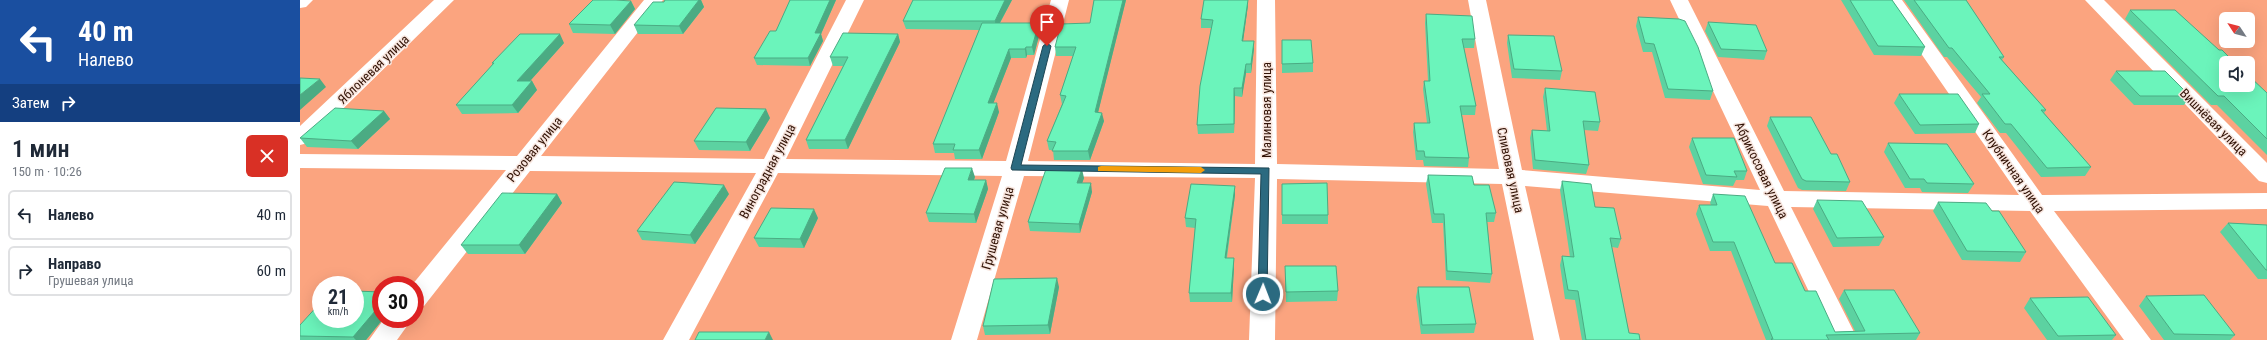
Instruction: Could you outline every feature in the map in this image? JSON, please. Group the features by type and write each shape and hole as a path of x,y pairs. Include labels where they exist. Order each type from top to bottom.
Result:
{"street":[{"path":"300,3 304,0"},
{"name":"Яблоневая улица","path":"300,138 445,0"},
{"name":"Розовая улица","path":"424,288 521,164 654,0"},
{"name":"Виноградная улица","path":"676,340 770,166 855,0"},
{"name":"Грушевая улица","path":"964,340 1015,168 1060,0"},
{"name":"Малиновая улица","path":"1262,340 1266,171 1266,0"},
{"name":"Сливовая улица","path":"1477,0 1512,177 1548,340"},
{"name":"Абрикосовая улица","path":"1679,0 1845,340"},
{"name":"Клубничная улица","path":"1893,0 2036,203 2138,340"},
{"name":"Вишнёвая улица","path":"2094,0 2267,176"},
{"path":"300,161 1266,171 1512,177 1777,199 2036,203 2267,202"},
{"path":"382,340 392,328"}],"shaded area":[{"path":"300,0 2267,0 2267,340 300,340"}],"building":[{"path":"593,0 631,1 610,25 569,24"},
{"path":"665,0 699,0 679,26 634,25 653,2 664,2"},
{"path":"790,0 830,0 815,33 821,33 808,58 754,58 770,31 776,31"},
{"path":"913,0 1005,0 995,21 903,21"},
{"path":"1094,0 1123,0 1095,112 1102,113 1088,151 1052,151 1056,142 1047,141 1066,96 1060,95 1076,47 1055,47 1061,24 1090,23"},
{"path":"1204,0 1248,0 1242,41 1254,41 1251,64 1246,64 1242,88 1234,88 1234,124 1197,125 1200,86 1213,20 1201,19"},
{"path":"1850,0 1892,0 1925,47 1878,46"},
{"path":"1914,0 1966,0 2004,57 1999,57 2046,110 2041,110 2091,167 2047,168 2011,124 2005,124 1982,94 1990,94 1952,48 1949,48"},
{"path":"2130,10 2175,10 2219,50 2222,50 2228,56 2219,56 2219,92 2255,92 2255,82 2267,93 2267,139 2224,96 2218,96"},
{"path":"1426,14 1472,16 1475,39 1462,39 1476,106 1460,106 1469,158 1425,157 1424,151 1417,151 1414,123 1430,123 1424,81 1430,81"},
{"path":"1638,17 1679,19 1685,21 1698,47 1713,91 1668,89 1654,44 1645,43"},
{"path":"1708,22 1756,25 1767,51 1721,49"},
{"path":"982,23 1039,23 1032,47 1026,47 1025,49 1009,49 988,103 997,103 979,150 953,150 955,144 933,144"},
{"path":"843,33 898,34 845,140 806,140 848,57 830,57"},
{"path":"520,34 560,34 517,81 532,81 512,105 456,105 494,63 492,63"},
{"path":"1508,35 1554,36 1562,71 1514,69"},
{"path":"1282,40 1311,40 1313,63 1282,64"},
{"path":"2116,71 2165,71 2190,96 2140,96"},
{"path":"300,78 320,79 300,95"},
{"path":"1545,88 1595,92 1600,122 1583,121 1589,165 1535,160 1532,130 1550,131"},
{"path":"1899,94 1958,94 1979,124 1920,125"},
{"path":"335,108 384,111 351,141 300,138"},
{"path":"716,108 766,109 746,142 694,141"},
{"path":"1770,117 1811,117 1831,154 1837,154 1850,182 1806,181 1802,179"},
{"path":"1692,138 1734,138 1747,171 1734,171 1737,177 1706,175"},
{"path":"1888,143 1947,144 1974,184 1927,183 1924,179 1910,179"},
{"path":"945,168 972,168 968,180 986,180 974,214 926,213"},
{"path":"1046,169 1082,169 1077,183 1091,183 1079,224 1028,222"},
{"path":"1428,175 1472,176 1474,185 1489,185 1496,213 1486,213 1492,274 1447,271 1444,214 1434,214"},
{"path":"1562,181 1591,184 1595,207 1614,208 1621,239 1610,238 1629,333 1639,334 1640,340 1586,340 1578,291 1568,290 1562,256 1574,257"},
{"path":"674,182 724,185 690,235 637,231"},
{"path":"1327,183 1328,215 1282,215 1282,184"},
{"path":"1191,184 1235,186 1225,258 1234,258 1231,293 1189,293 1196,219 1185,218"},
{"path":"502,193 557,194 519,245 461,245"},
{"path":"1713,194 1745,196 1775,263 1792,263 1805,291 1816,291 1835,332 1865,331 1844,290 1894,290 1920,333 1826,335 1829,340 1772,340 1771,339 1773,339 1734,242 1713,242 1699,205 1717,205"},
{"path":"1817,200 1862,201 1884,237 1837,238"},
{"path":"1938,202 1986,203 1992,211 1999,211 2026,252 1967,251"},
{"path":"771,208 814,209 800,239 754,238"},
{"path":"2228,223 2267,225 2267,270 2266,270"},
{"path":"1285,266 1336,266 1338,291 1286,292"},
{"path":"1057,278 1048,325 983,326 994,279"},
{"path":"1418,287 1469,287 1476,324 1422,325"},
{"path":"364,291 372,292 372,315 364,324"},
{"path":"2204,295 2235,335 2174,334 2146,296"},
{"path":"2088,297 2116,335 2058,336 2030,298"},
{"path":"312,312 312,328 361,328 353,337 300,336 300,325"},
{"path":"699,332 769,332 765,340 695,340"}],"slow traffic":[{"path":"1101,169 1201,170"}],"route":[{"path":"1047,46 1015,168 1266,171 1263,294"}]}
